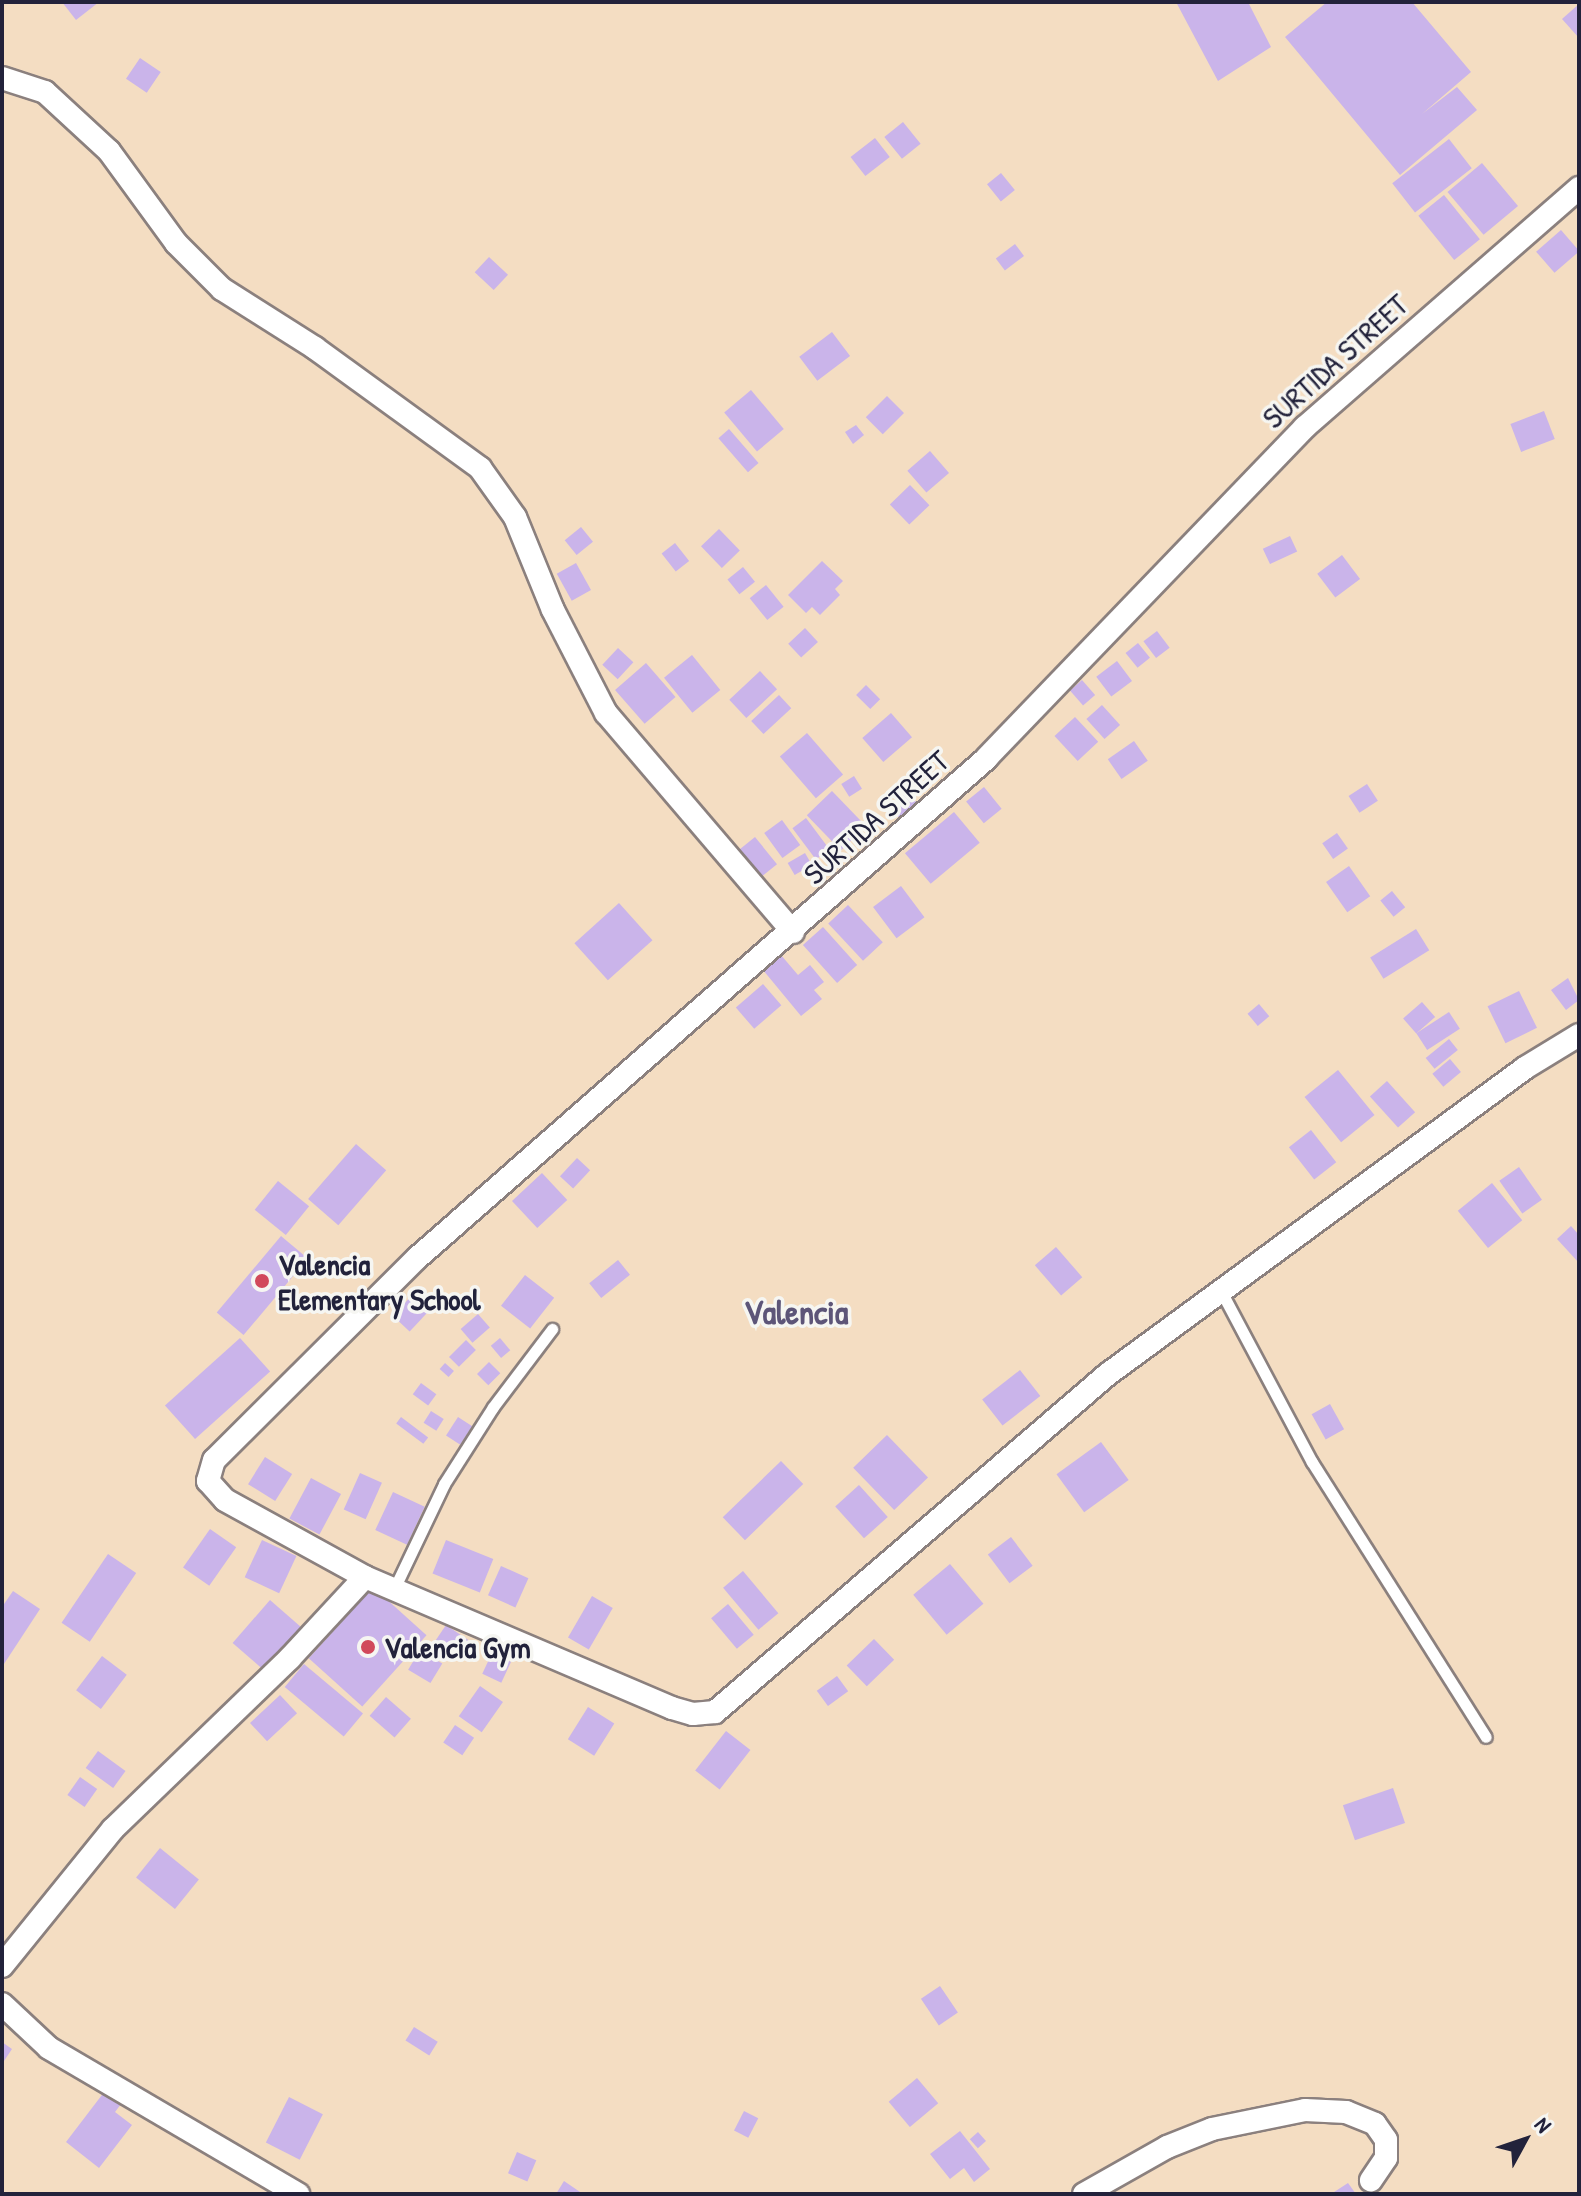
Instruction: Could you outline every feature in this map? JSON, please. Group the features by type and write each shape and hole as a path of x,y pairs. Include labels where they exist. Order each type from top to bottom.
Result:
{"street":[{"path":"2,78 45,92 109,151 176,243 222,289 315,348 480,468 515,517 553,610 606,713 793,932"},
{"name":"SURTIDA STREET","path":"365,1577 225,1500 208,1481 214,1460 417,1258 793,932 998,747 1305,427 1579,188"},
{"path":"2,1966 113,1829 290,1658 365,1577 672,1708 693,1714 715,1712 1051,1421 1525,1068 1579,1035"},
{"path":"2,2004 49,2048 298,2194"},
{"path":"1084,2194 1167,2147 1212,2129 1305,2110 1346,2112 1375,2124 1386,2140 1386,2158 1371,2180"}],"lane":[{"path":"1222,1293 1312,1462 1486,1737"},
{"path":"394,1589 444,1484 493,1407 552,1329"}],"building":[{"path":"62,2 99,2 76,20"},
{"path":"1176,2 1248,2 1271,47 1218,81"},
{"path":"1327,2 1412,2 1471,72 1422,114 1457,87 1477,110 1400,175 1285,37"},
{"path":"1579,4 1579,38 1562,19"},
{"path":"140,58 161,72 147,93 126,79"},
{"path":"903,122 921,144 902,159 884,137"},
{"path":"875,138 890,157 865,176 851,157"},
{"path":"1449,139 1472,168 1415,212 1392,183"},
{"path":"1482,163 1518,206 1484,235 1448,192"},
{"path":"1001,173 1015,190 1001,201 987,184"},
{"path":"1444,195 1480,239 1454,260 1418,216"},
{"path":"1561,230 1579,251 1554,273 1536,252"},
{"path":"1015,244 1024,256 1005,270 996,258"},
{"path":"489,257 508,275 494,290 475,272"},
{"path":"832,332 850,356 817,381 799,357"},
{"path":"751,390 784,429 757,452 724,412"},
{"path":"887,396 904,413 883,434 866,417"},
{"path":"1544,411 1555,439 1521,452 1510,424"},
{"path":"856,425 864,435 853,444 845,432"},
{"path":"729,429 759,463 748,472 718,438"},
{"path":"930,451 949,473 926,493 907,471"},
{"path":"910,485 929,505 909,525 890,504"},
{"path":"581,527 593,542 577,555 565,540"},
{"path":"719,529 740,551 722,568 701,546"},
{"path":"1290,536 1297,551 1270,564 1263,549"},
{"path":"675,543 689,561 676,572 662,553"},
{"path":"1342,555 1360,579 1335,598 1317,574"},
{"path":"822,561 843,581 835,589 840,595 820,615 812,607 806,613 788,595"},
{"path":"576,563 591,590 572,601 557,574"},
{"path":"743,567 755,582 739,594 727,580"},
{"path":"766,585 784,607 767,620 750,598"},
{"path":"805,628 818,642 801,658 788,644"},
{"path":"1157,631 1170,648 1156,658 1143,641"},
{"path":"1138,643 1150,658 1138,668 1126,653"},
{"path":"618,648 633,662 618,679 602,665"},
{"path":"692,655 720,690 692,713 664,678"},
{"path":"1117,661 1132,681 1111,697 1096,677"},
{"path":"646,663 676,697 645,724 615,690"},
{"path":"760,671 777,689 746,718 729,700"},
{"path":"1082,680 1095,695 1083,706 1070,690"},
{"path":"866,685 880,699 870,709 856,695"},
{"path":"779,695 791,708 763,734 751,721"},
{"path":"1102,705 1120,725 1104,739 1086,719"},
{"path":"891,713 912,737 883,762 862,738"},
{"path":"1075,717 1098,742 1078,761 1055,736"},
{"path":"807,733 843,775 816,798 780,757"},
{"path":"1134,741 1148,761 1122,779 1108,759"},
{"path":"854,776 862,789 849,797 841,784"},
{"path":"1367,784 1378,801 1359,813 1349,796"},
{"path":"984,787 1002,809 984,823 966,801"},
{"path":"832,791 866,826 841,851 807,815"},
{"path":"905,792 916,802 901,819 890,809"},
{"path":"954,812 980,843 931,884 905,853"},
{"path":"806,818 829,849 816,859 792,828"},
{"path":"782,820 800,845 782,858 764,833"},
{"path":"1337,833 1348,849 1333,859 1322,843"},
{"path":"755,837 777,864 761,877 739,850"},
{"path":"805,853 812,865 795,875 788,863"},
{"path":"1349,866 1370,896 1347,912 1326,882"},
{"path":"901,886 924,917 897,938 873,907"},
{"path":"1392,891 1405,907 1394,917 1380,900"},
{"path":"619,903 652,940 608,980 574,943"},
{"path":"848,905 883,942 863,961 828,923"},
{"path":"823,927 857,965 837,983 803,945"},
{"path":"1416,929 1429,950 1383,979 1370,958"},
{"path":"781,955 798,975 810,965 824,982 814,990 822,999 801,1016 763,970"},
{"path":"1568,978 1579,1000 1566,1010 1551,990"},
{"path":"763,984 781,1005 754,1029 736,1008"},
{"path":"1519,991 1537,1028 1506,1043 1488,1006"},
{"path":"1422,1002 1435,1017 1416,1033 1403,1018"},
{"path":"1259,1004 1269,1016 1258,1026 1248,1014"},
{"path":"1449,1012 1460,1029 1427,1050 1416,1033"},
{"path":"1449,1039 1458,1050 1434,1069 1426,1058"},
{"path":"1450,1059 1461,1072 1443,1087 1432,1074"},
{"path":"1338,1070 1375,1115 1341,1142 1305,1097"},
{"path":"1387,1081 1415,1112 1398,1128 1370,1096"},
{"path":"1311,1130 1336,1162 1314,1180 1289,1147"},
{"path":"356,1144 386,1170 338,1225 308,1199"},
{"path":"577,1158 590,1170 573,1189 560,1176"},
{"path":"1519,1167 1542,1200 1522,1214 1499,1181"},
{"path":"542,1173 567,1200 537,1228 512,1201"},
{"path":"278,1181 309,1206 286,1235 255,1210"},
{"path":"1492,1183 1522,1220 1488,1248 1458,1211"},
{"path":"1571,1226 1579,1235 1579,1263 1557,1239"},
{"path":"281,1236 308,1258 244,1335 217,1313"},
{"path":"1056,1247 1082,1277 1061,1296 1035,1265"},
{"path":"618,1260 630,1275 601,1298 589,1283"},
{"path":"525,1275 554,1298 530,1329 501,1306"},
{"path":"416,1291 433,1307 410,1332 393,1316"},
{"path":"478,1314 490,1328 472,1343 461,1329"},
{"path":"240,1338 270,1371 195,1439 165,1406"},
{"path":"500,1338 510,1350 501,1358 491,1346"},
{"path":"466,1340 476,1350 459,1367 449,1357"},
{"path":"489,1362 500,1373 488,1385 477,1374"},
{"path":"445,1363 454,1371 449,1377 440,1369"},
{"path":"1020,1370 1040,1396 1002,1426 982,1400"},
{"path":"421,1383 436,1394 428,1405 413,1394"},
{"path":"1330,1404 1344,1429 1326,1440 1312,1414"},
{"path":"431,1411 444,1419 436,1431 424,1423"},
{"path":"401,1417 428,1437 423,1444 396,1423"},
{"path":"458,1417 472,1426 460,1445 446,1435"},
{"path":"887,1435 928,1477 894,1510 853,1468"},
{"path":"1101,1442 1129,1480 1084,1512 1057,1474"},
{"path":"265,1457 292,1474 275,1501 248,1484"},
{"path":"781,1461 803,1484 745,1540 723,1517"},
{"path":"360,1473 382,1483 366,1519 344,1510"},
{"path":"311,1478 341,1494 319,1535 289,1519"},
{"path":"859,1485 888,1517 864,1538 835,1506"},
{"path":"393,1492 425,1507 407,1545 375,1530"},
{"path":"210,1529 236,1547 209,1586 183,1568"},
{"path":"1011,1537 1033,1566 1010,1583 988,1554"},
{"path":"262,1540 296,1556 279,1593 245,1577"},
{"path":"446,1540 493,1559 480,1592 433,1573"},
{"path":"108,1554 136,1573 90,1642 62,1623"},
{"path":"950,1564 983,1604 947,1635 913,1595"},
{"path":"501,1566 528,1578 515,1607 488,1595"},
{"path":"743,1571 778,1613 758,1630 723,1588"},
{"name":"Valencia Gym","path":"373,1587 427,1635 362,1707 309,1658"},
{"path":"13,1591 40,1609 2,1667 2,1607"},
{"path":"592,1596 613,1608 589,1650 568,1638"},
{"path":"270,1600 301,1627 264,1670 233,1643"},
{"path":"728,1604 754,1635 737,1649 711,1618"},
{"path":"446,1625 468,1640 454,1661 432,1646"},
{"path":"874,1639 894,1660 867,1686 847,1665"},
{"path":"420,1650 442,1663 430,1683 408,1670"},
{"path":"492,1653 511,1662 501,1683 482,1674"},
{"path":"102,1656 127,1675 101,1709 76,1690"},
{"path":"304,1664 363,1713 344,1736 285,1687"},
{"path":"837,1676 848,1691 828,1706 817,1691"},
{"path":"480,1686 503,1702 482,1732 459,1716"},
{"path":"280,1695 297,1713 267,1741 250,1723"},
{"path":"386,1697 411,1719 395,1738 370,1716"},
{"path":"588,1707 614,1723 594,1756 568,1739"},
{"path":"455,1725 474,1738 462,1755 443,1742"},
{"path":"726,1731 750,1750 720,1789 695,1770"},
{"path":"98,1751 126,1771 113,1788 86,1768"},
{"path":"80,1777 97,1789 85,1807 67,1795"},
{"path":"1393,1788 1405,1823 1355,1840 1343,1805"},
{"path":"160,1848 199,1879 175,1909 136,1878"},
{"path":"940,1986 958,2013 939,2025 921,1999"},
{"path":"414,2027 438,2042 429,2055 406,2041"},
{"path":"2,2042 12,2049 2,2064"},
{"path":"917,2078 938,2103 910,2127 889,2102"},
{"path":"108,2087 124,2100 115,2112 132,2125 99,2168 66,2142"},
{"path":"289,2097 323,2114 300,2160 266,2142"},
{"path":"744,2111 758,2118 748,2138 734,2131"},
{"path":"960,2131 990,2169 974,2182 964,2168 950,2179 930,2154"},
{"path":"978,2132 986,2141 978,2148 970,2139"},
{"path":"517,2152 536,2160 527,2181 508,2173"},
{"path":"564,2181 583,2194 556,2194"},
{"path":"1348,2183 1356,2194 1331,2194"}],"place":[{"name":"Valencia Elementary School","path":"262,1281"},
{"name":"Valencia Gym","path":"368,1647"}],"district":[{"name":"Valencia","path":"796,1313"}]}
